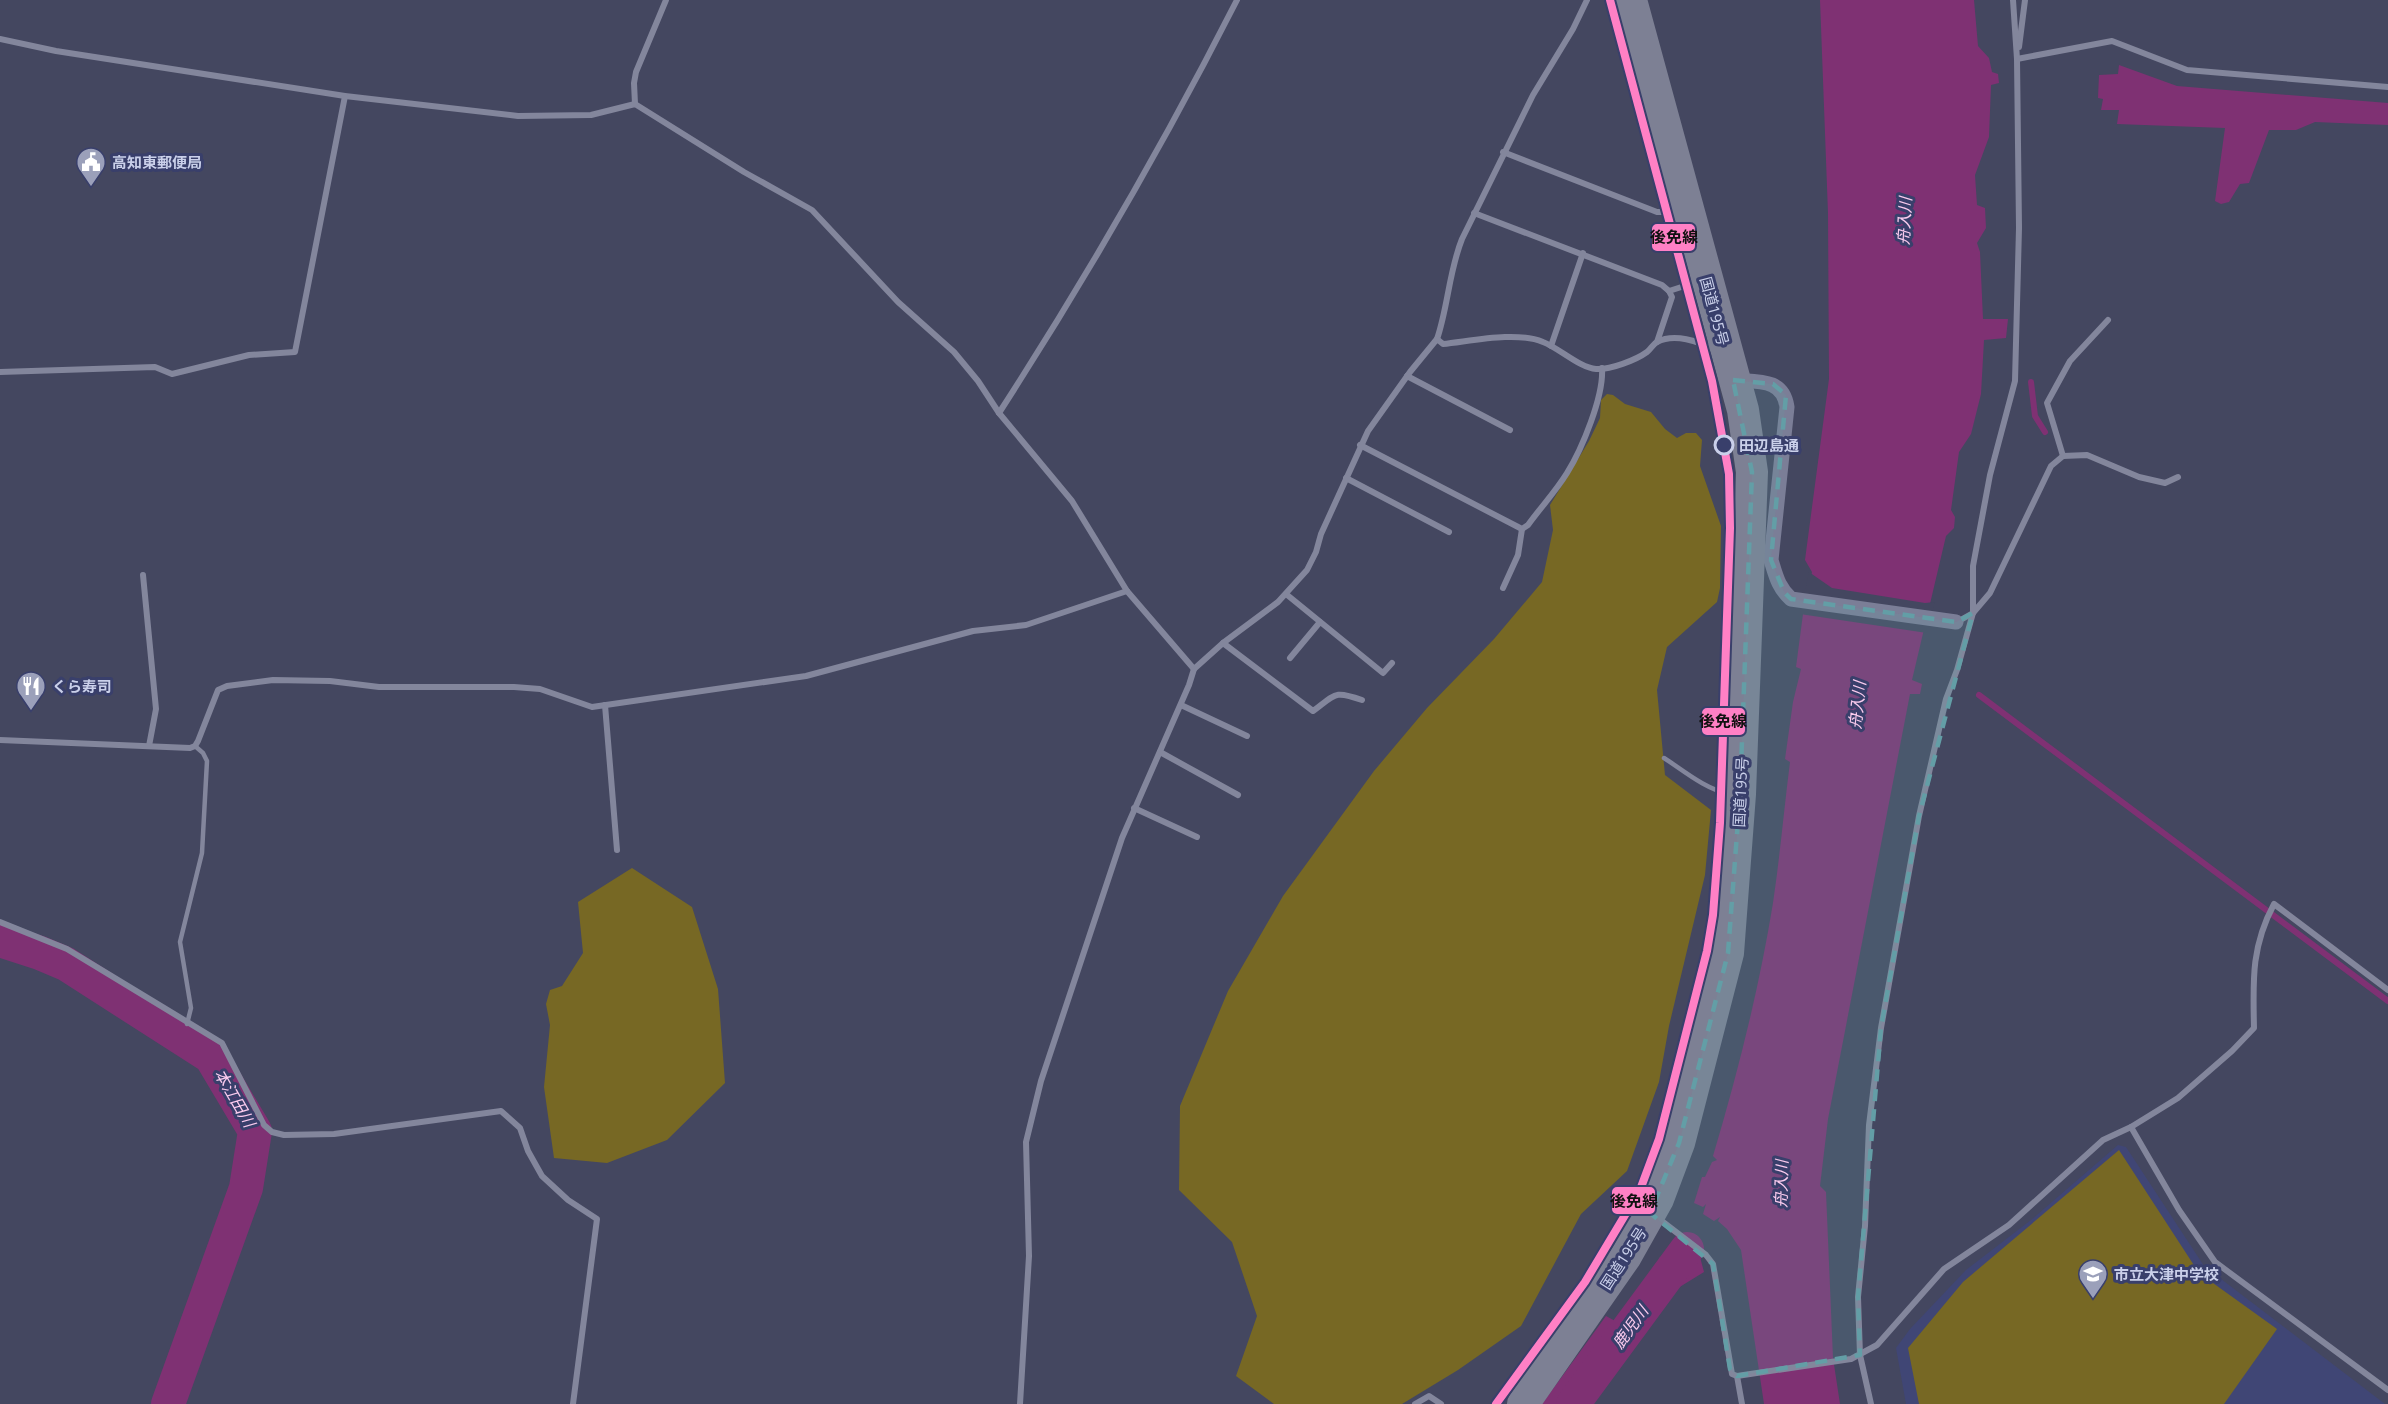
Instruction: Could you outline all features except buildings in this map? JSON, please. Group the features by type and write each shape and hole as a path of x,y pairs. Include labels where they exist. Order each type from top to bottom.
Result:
{"highway":[{"name":"国道195号","path":"1523,1404 1626,1257 1650,1213 1679,1143 1728,953 1740,794 1752,472 1746,423 1631,0"}],"street":[{"path":"635,104 636,72 666,0"},
{"path":"999,413 1077,290 1207,62 1237,0"},
{"path":"1020,1404 1029,1256 1026,1142 1041,1081 1070,991 1134,808 1181,705 1194,669 1298,583 1312,561 1321,534 1360,445 1407,376 1437,339 1457,252 1474,213 1533,95 1573,29 1587,0"},
{"path":"1871,1404 1860,1355 1858,1297 1865,1226 1869,1125 1881,1028 1919,816 1946,699 1958,670 1973,613 1973,566 1990,475 2015,381 2019,228 2017,59 2013,0"},
{"path":"2017,59 2025,0"},
{"path":"0,39 56,51 345,96 518,116 591,115 635,104 744,172 812,210 898,302 954,352 978,381 999,413 1072,501 1127,591 1194,669"},
{"path":"2017,59 2112,41 2187,70 2388,87"},
{"path":"0,372 155,366 172,374 249,355 295,352 345,96"},
{"path":"1503,152 1657,212 1667,212 1687,205"},
{"path":"1474,213 1662,285 1670,291 1672,297 1657,342"},
{"path":"1551,346 1583,253"},
{"path":"1670,291 1706,278"},
{"path":"2063,456 2046,403 2070,361 2108,320"},
{"path":"1437,339 1443,344 1517,337 1542,341 1588,367 1602,368 1640,356 1657,342 1687,339 1703,343 1730,369 1780,388 1786,395 1787,407 1771,560 1778,584 1791,599 1956,622 1973,613 1990,593 2051,466 2063,456 2087,455 2139,477 2165,483 2178,477"},
{"path":"1503,588 1518,555 1522,529 1528,525 1568,472 1593,417 1603,376 1602,368"},
{"path":"1407,376 1510,430"},
{"path":"1360,445 1522,529"},
{"path":"1346,478 1449,532"},
{"path":"143,575 156,709 149,746"},
{"path":"0,740 190,748 195,746 218,690 227,686 273,680 330,681 379,687 540,689 592,707 806,676 973,631 1026,625 1127,591"},
{"path":"1286,594 1383,673 1392,663"},
{"path":"1290,658 1320,622"},
{"path":"1223,643 1313,711 1336,694 1343,693 1362,700"},
{"path":"605,705 616,850"},
{"path":"1181,705 1247,736"},
{"path":"1160,753 1238,795"},
{"path":"1134,808 1197,837"},
{"path":"1650,1213 1706,1255 1713,1264 1732,1374 1741,1376 1851,1359 1877,1345 1944,1269 2009,1225 2103,1140 2131,1127 2178,1098 2232,1051 2254,1028 2253,968 2265,921 2274,904 2388,990"},
{"path":"0,922 67,949 187,1024 222,1043 264,1125 272,1132 284,1135 334,1134 501,1111 520,1128 528,1151 542,1176 568,1200 597,1219 573,1404"},
{"path":"2131,1127 2180,1210 2215,1262 2388,1390"},
{"path":"1741,1376 1742,1404"},
{"path":"1415,1404 1429,1396 1441,1404"}],"lane":[{"path":"187,1024 191,1008 180,942 202,852 207,761 204,753 195,746"},
{"path":"1664,758 1700,782 1720,792 1740,794"}],"highlighted area":[{"path":"1733,380 1773,384 1786,395 1771,560 1784,592 1791,599 1956,622 1973,613 1919,816 1881,1028 1858,1297 1860,1355 1737,1376 1730,1369 1713,1264 1650,1213 1679,1143 1728,953 1740,794 1752,472"}],"shaded area":[{"path":"1607,394 1613,395 1625,404 1651,412 1665,429 1677,438 1686,433 1696,433 1702,440 1700,466 1721,526 1720,588 1717,602 1667,647 1657,690 1665,775 1711,810 1705,875 1669,1026 1659,1082 1627,1171 1581,1214 1521,1326 1458,1370 1402,1404 1274,1404 1236,1376 1257,1316 1232,1242 1179,1190 1180,1106 1228,991 1283,896 1374,771 1427,708 1494,639 1542,582 1553,530 1550,505 1589,441 1600,418 1601,400"},
{"path":"632,868 692,907 718,989 725,1083 667,1140 607,1163 554,1158 544,1087 550,1025 546,1004 550,990 562,986 583,953 578,902"},
{"name":"市立大津中学校","path":"2118,1145 2126,1147 2204,1266 2385,1404 1906,1404 1896,1348 1910,1329 1966,1270 2031,1220"},
{"name":"市立大津中学校","path":"2119,1150 2199,1273 2277,1329 2224,1404 1919,1404 1908,1348 1963,1282"}],"water":[{"name":"舟入川","path":"1820,0 1974,0 1978,46 1989,58 1992,72 1998,74 1999,83 1991,85 1989,137 1975,175 1977,205 1985,208 1986,228 1977,243 1980,252 1983,319 2008,319 2006,338 1984,340 1981,394 1971,434 1959,452 1951,510 1955,517 1954,528 1946,536 1912,680 1922,684 1920,694 1910,694 1828,1119 1820,1186 1826,1192 1833,1358 1840,1404 1764,1404 1741,1250 1727,1229 1718,1221 1720,1217 1714,1221 1703,1214 1706,1204 1703,1207 1694,1203 1702,1177 1705,1177 1712,1162 1717,1160 1713,1156 1747,1030 1767,935 1790,762 1785,759 1793,702 1801,669 1796,667 1803,614 1812,572 1805,560 1829,379 1828,213"},
{"path":"2119,65 2177,86 2388,103 2388,125 2315,122 2296,130 2269,130 2249,183 2240,184 2229,202 2221,204 2215,201 2225,128 2117,124 2119,110 2101,110 2103,99 2098,98 2099,75 2118,74"},
{"path":"1680,1244 1700,1257 1704,1272 1678,1288 1657,1311 1591,1404 1542,1404 1606,1316 1628,1328 1673,1269 1659,1258"}],"pier":[{"path":"1809,572 1832,588 1925,603 1935,602 1927,633 1800,614"}],"waterway":[{"path":"2031,382 2035,416 2045,432"},
{"path":"1979,695 2388,1001"},
{"name":"本江田川","path":"0,940 66,964 211,1057 255,1131 246,1188 168,1404"},
{"name":"鹿児川","path":"1573,1404 1687,1249"}],"transit line":[{"name":"後免線","path":"1496,1404 1585,1282 1640,1190 1659,1139 1707,951 1713,915 1720,823 1730,528 1729,474 1712,381 1610,0"}],"place":[{"name":"高知東郵便局","path":"91,188"},
{"name":"田辺島通","path":"1724,445"},
{"name":"くら寿司","path":"31,712"},
{"name":"市立大津中学校","path":"2093,1300"}]}
